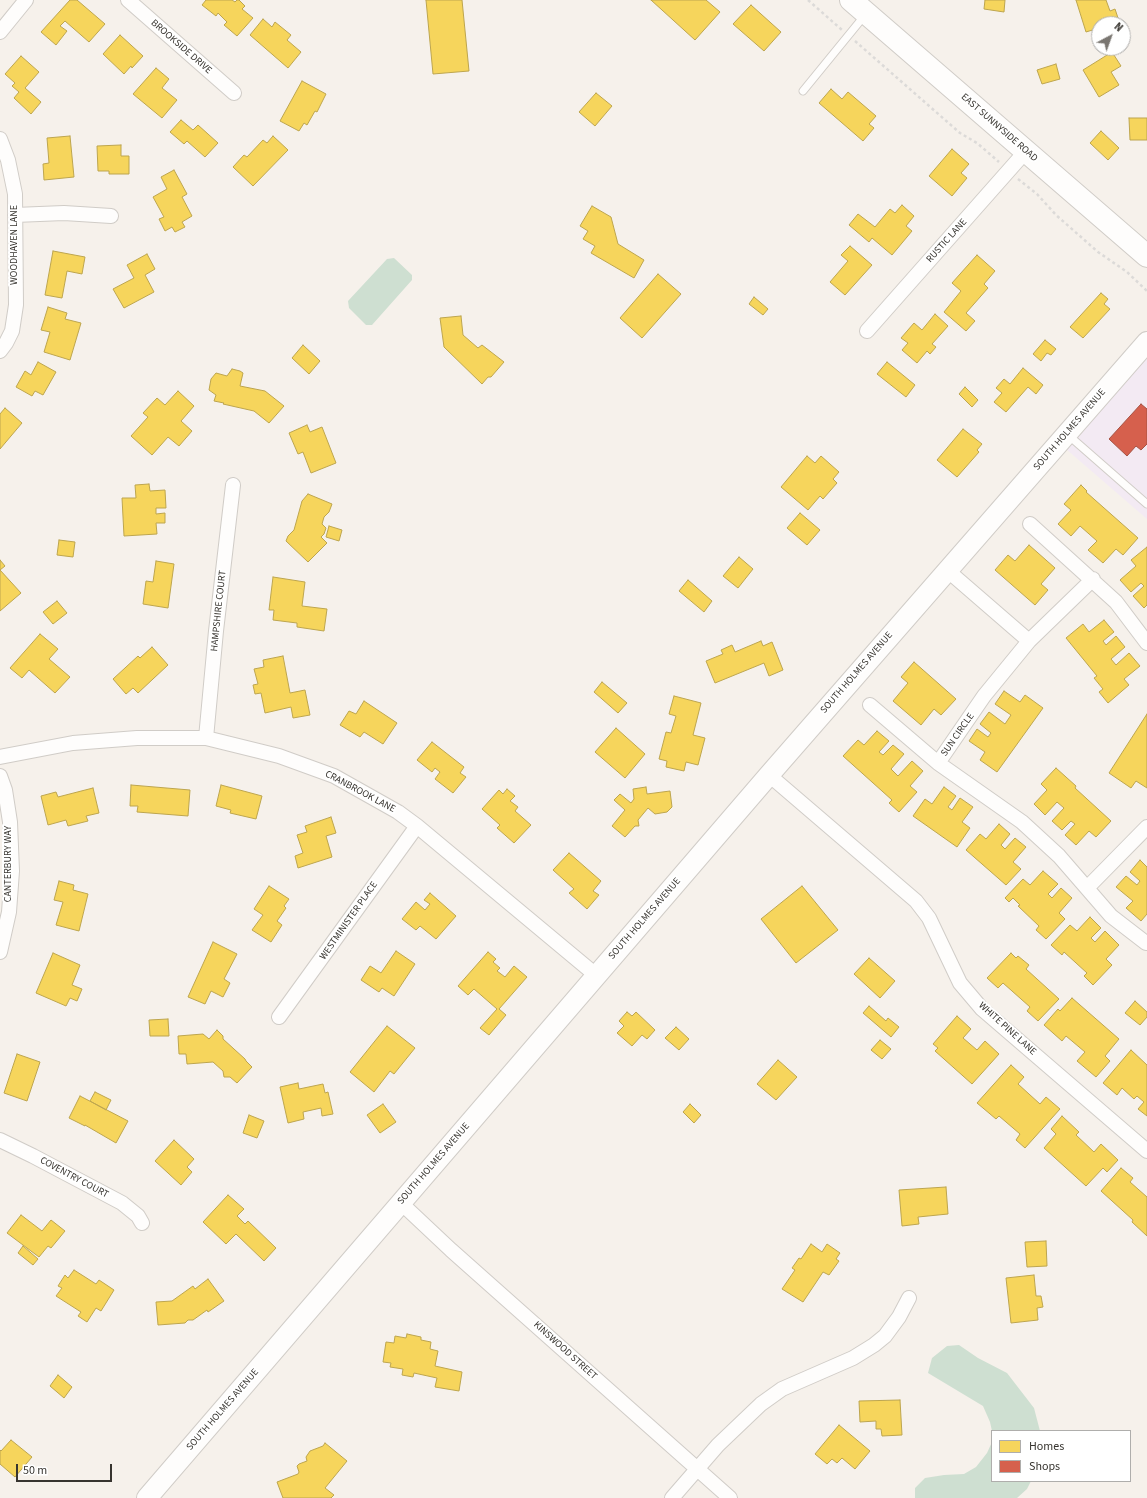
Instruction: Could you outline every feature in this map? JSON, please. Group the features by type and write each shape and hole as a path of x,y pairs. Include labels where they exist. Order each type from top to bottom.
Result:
{"main road":[{"name":"EAST SUNNYSIDE ROAD","path":"858,7 1147,256"}],"street":[{"path":"0,32 26,0"},
{"name":"BROOKSIDE DRIVE","path":"128,0 234,93"},
{"name":"WOODHAVEN LANE","path":"0,138 8,160 15,194 16,306 12,331 0,351"},
{"name":"RUSTIC LANE","path":"866,331 1026,151"},
{"path":"15,216 64,212 111,216"},
{"name":"SOUTH HOLMES AVENUE","path":"146,1498 769,775 1147,342"},
{"name":"HAMPSHIRE COURT","path":"206,738 216,631 233,485"},
{"path":"1030,524 1093,579 1116,602 1147,643"},
{"path":"947,570 1029,641"},
{"name":"SUN CIRCLE","path":"1093,579 1029,641 984,696 938,763 1022,822 1059,856 1112,916 1146,943"},
{"path":"870,705 938,763"},
{"name":"CRANBROOK LANE","path":"0,757 73,743 137,738 206,738 279,756 334,776 398,812 417,826 597,976"},
{"name":"WHITE PINE LANE","path":"769,775 916,901 929,918 960,983 982,1009 1147,1151"},
{"name":"CANTERBURY WAY","path":"0,776 5,790 10,822 12,870 9,912 2,935 0,952"},
{"name":"WESTMINISTER PLACE","path":"280,1017 417,826"},
{"path":"1087,888 1147,827"},
{"name":"COVENTRY COURT","path":"0,1140 122,1203 138,1216 142,1223"},
{"name":"KINSWOOD STREET","path":"400,1203 730,1498"},
{"path":"672,1498 718,1445 761,1404 782,1389 853,1358 874,1345 885,1336 894,1324 909,1298"}],"lane":[{"path":"803,91 848,34 858,7"},
{"path":"1066,434 1147,504"}],"path":[{"path":"808,0 960,133 977,142 996,160"},
{"path":"1022,182 1037,194 1056,215 1098,252 1126,272 1147,291"}],"shaded area":[{"path":"1147,342 1147,519 1059,443"}],"green space":[{"path":"394,258 412,275 412,280 372,325 366,325 349,308 348,301 387,259"},
{"path":"959,1345 978,1358 1007,1373 1034,1408 1040,1430 992,1430 983,1406 928,1373 932,1358 947,1346"},
{"path":"991,1444 991,1482 1030,1482 1027,1489 1017,1498 915,1498 915,1488 925,1478 964,1474 976,1467 987,1453"}],"building: Homes":[{"path":"70,0 77,0 105,24 89,42 65,21 60,26 67,31 56,45 41,32"},
{"path":"206,0 232,0 235,2 239,0 245,6 242,9 253,18 237,36 224,25 227,22 218,13 216,16 202,5"},
{"path":"426,0 462,0 469,71 433,74"},
{"path":"651,0 706,0 720,12 695,40"},
{"path":"985,0 1005,0 1004,12 984,9"},
{"path":"1076,0 1106,0 1110,11 1115,9 1117,16 1091,16 1091,30 1086,32"},
{"path":"751,5 781,32 764,51 733,24"},
{"path":"263,19 272,27 275,22 291,35 287,40 301,52 288,68 250,35"},
{"path":"120,35 143,56 124,74 103,54"},
{"path":"21,56 39,72 25,88 41,102 31,114 14,98 19,92 12,86 15,83 5,74"},
{"path":"1106,56 1115,56 1121,66 1111,72 1119,85 1099,97 1083,70"},
{"path":"1056,64 1060,79 1042,84 1037,70"},
{"path":"156,68 169,79 162,88 177,100 162,118 133,94"},
{"path":"302,81 326,94 317,112 315,111 307,125 304,123 299,131 280,121"},
{"path":"831,89 842,99 848,92 876,116 869,124 874,128 863,141 819,103"},
{"path":"596,93 612,106 595,126 579,112"},
{"path":"1129,118 1147,118 1147,140 1130,140"},
{"path":"181,120 193,130 198,125 218,143 205,157 187,141 184,144 170,132"},
{"path":"1101,131 1119,148 1108,160 1090,143"},
{"path":"70,136 74,177 44,180 43,164 49,163 47,138"},
{"path":"273,136 288,150 253,186 233,167 244,155 247,157 263,140 267,143"},
{"path":"121,145 121,156 129,156 129,174 109,174 109,171 98,171 97,146"},
{"path":"952,149 969,164 961,173 967,178 952,196 929,176"},
{"path":"174,170 187,194 182,197 192,216 182,222 185,227 175,232 172,227 165,231 159,219 164,217 153,197 167,189 161,177"},
{"path":"902,205 914,216 906,226 912,231 892,255 872,238 869,242 849,225 858,214 875,227 890,209 895,213"},
{"path":"592,206 611,217 618,244 644,260 634,278 591,253 595,246 583,239 588,231 580,226"},
{"path":"850,246 872,265 845,295 830,282 848,261 841,255"},
{"path":"53,251 85,257 82,274 67,271 62,298 45,295"},
{"path":"147,254 155,269 145,275 154,292 124,308 113,289 134,278 127,265"},
{"path":"977,255 995,271 984,284 988,288 966,313 975,321 966,331 944,312 961,291 952,283"},
{"path":"658,274 681,294 642,338 620,318"},
{"path":"1101,293 1108,299 1104,304 1110,309 1083,338 1070,327"},
{"path":"754,297 768,309 763,315 749,304"},
{"path":"48,307 67,313 65,319 81,323 70,360 44,352 50,332 41,330"},
{"path":"935,314 948,326 932,344 936,347 930,354 927,351 917,363 902,350 908,343 901,338 914,323 922,330"},
{"path":"461,316 463,335 478,348 482,345 504,362 491,377 488,377 482,384 444,347 440,318"},
{"path":"1045,340 1056,349 1051,355 1047,353 1041,361 1033,354"},
{"path":"303,345 320,361 309,374 292,358"},
{"path":"38,362 56,372 43,395 35,391 32,396 16,387 25,371 31,375"},
{"path":"887,362 915,385 906,397 877,374"},
{"path":"1023,368 1043,385 1036,394 1028,387 1006,412 994,402 1002,393 996,388 1004,379 1010,384"},
{"path":"232,369 243,373 240,386 265,391 284,406 269,423 254,411 214,401 216,395 209,390 211,379 216,373 227,376"},
{"path":"965,387 978,400 972,407 959,394"},
{"path":"178,391 194,406 181,421 192,431 179,446 168,437 152,455 131,436 148,417 143,413 157,398 165,405"},
{"path":"5,408 22,423 0,449 0,414"},
{"path":"307,425 310,432 322,427 336,463 311,473 303,452 298,454 289,433"},
{"path":"963,429 982,444 977,450 979,452 957,477 937,460"},
{"path":"807,456 815,463 821,456 839,472 833,479 837,483 823,499 820,496 808,510 781,487"},
{"path":"149,484 150,491 165,490 166,508 156,508 156,514 165,513 165,523 156,523 157,534 124,536 122,498 136,498 135,485"},
{"path":"1081,485 1087,491 1086,492 1138,538 1123,555 1116,549 1103,563 1088,550 1097,541 1080,526 1071,536 1058,524 1071,510 1064,504"},
{"path":"308,494 332,504 329,512 324,517 322,524 326,528 321,537 327,543 308,562 286,541 288,536 294,530 302,501"},
{"path":"800,513 820,530 807,545 787,528"},
{"path":"329,526 342,530 339,541 326,537"},
{"path":"59,540 75,542 73,557 57,555"},
{"path":"1029,545 1055,568 1041,584 1048,590 1035,605 995,570 1008,555 1015,561"},
{"path":"1147,547 1147,605 1144,608 1133,596 1144,586 1141,583 1131,592 1120,580 1136,566 1131,560"},
{"path":"739,557 753,569 738,588 723,576"},
{"path":"0,560 5,566 0,570"},
{"path":"156,561 174,564 168,608 143,604 146,581 153,582"},
{"path":"0,570 21,593 0,611"},
{"path":"273,577 305,582 302,606 327,609 324,631 297,627 297,623 273,620 274,610 269,610"},
{"path":"688,580 712,601 704,612 679,591"},
{"path":"57,601 67,613 53,624 43,612"},
{"path":"1104,620 1114,632 1103,641 1106,645 1116,636 1125,647 1111,659 1116,665 1129,653 1140,666 1124,679 1129,685 1108,703 1099,692 1103,689 1094,678 1097,676 1066,638 1083,624 1089,632"},
{"path":"40,634 58,649 49,659 70,677 55,693 29,670 22,678 10,668"},
{"path":"761,641 763,646 772,642 783,670 769,676 764,663 715,683 706,661 723,654 721,650 732,645 735,652"},
{"path":"152,647 168,665 138,693 133,688 126,694 113,679 138,656 140,658"},
{"path":"283,656 290,693 305,690 310,715 293,718 291,707 265,713 261,693 255,694 253,685 258,684 254,669 264,667 263,660"},
{"path":"914,662 956,699 941,715 934,709 921,725 893,701 908,683 901,677"},
{"path":"602,682 627,703 618,713 594,692"},
{"path":"1004,691 1020,702 1025,695 1043,708 997,772 980,760 985,752 969,741 977,729 988,737 991,733 980,724 989,712 1005,724 1011,715 995,704"},
{"path":"674,696 701,703 693,735 705,738 698,765 686,762 684,771 666,767 667,761 659,759 666,732 671,733 676,716 669,714"},
{"path":"364,701 397,723 383,744 364,732 360,737 340,725 349,711 356,714"},
{"path":"1147,714 1147,788 1136,781 1131,788 1109,773"},
{"path":"616,728 645,754 625,778 595,752"},
{"path":"877,731 889,741 879,752 883,755 893,745 904,754 891,769 898,776 912,761 923,771 910,786 917,792 899,812 889,803 892,800 843,756 858,740 864,745"},
{"path":"432,742 464,767 460,773 466,777 453,793 435,779 440,772 435,768 432,772 417,760"},
{"path":"1056,768 1076,786 1075,788 1111,821 1096,837 1089,831 1076,845 1065,835 1075,824 1071,821 1062,830 1052,821 1064,808 1057,802 1045,815 1034,804 1047,790 1041,784"},
{"path":"131,785 190,790 188,816 137,812 138,806 130,806"},
{"path":"221,785 262,796 256,819 230,813 231,810 216,806"},
{"path":"646,787 647,794 670,791 672,807 667,812 655,814 648,808 638,820 639,826 635,826 625,837 612,826 625,810 614,800 620,794 631,803 634,799 633,789"},
{"path":"944,787 956,796 948,807 952,810 960,798 973,807 962,822 970,828 957,847 913,816 925,799 932,804"},
{"path":"93,788 99,813 86,816 88,821 68,826 66,820 48,825 41,796 56,792 58,797"},
{"path":"507,789 515,796 510,801 518,807 515,811 531,825 514,843 497,828 500,825 482,809 499,790 503,794"},
{"path":"331,817 336,833 326,836 332,857 298,868 295,856 303,853 297,835 307,832 305,826"},
{"path":"999,824 1010,834 1001,845 1005,849 1015,838 1026,847 1013,862 1021,869 1006,885 966,850 980,834 986,839"},
{"path":"569,853 601,881 593,891 599,895 587,909 569,893 574,889 553,870"},
{"path":"1140,860 1147,867 1147,914 1141,921 1126,908 1133,901 1116,887 1126,876 1137,885 1140,881 1130,872"},
{"path":"1043,871 1058,884 1048,894 1052,898 1061,888 1072,898 1059,913 1065,919 1046,939 1036,930 1039,926 1018,906 1020,905 1013,898 1009,902 1005,898 1023,879 1030,885"},
{"path":"59,881 74,885 73,890 88,894 79,931 56,925 63,902 54,900"},
{"path":"269,886 289,899 284,906 286,908 277,921 282,925 271,942 252,930 263,915 254,909"},
{"path":"802,886 838,930 796,963 761,919"},
{"path":"430,893 456,916 436,939 420,926 416,930 402,919 416,902 425,910 430,904 424,900"},
{"path":"1090,917 1101,928 1091,938 1095,942 1105,931 1119,945 1106,959 1112,965 1093,985 1084,976 1087,973 1064,952 1062,955 1051,945 1070,925 1077,931"},
{"path":"213,942 237,954 224,979 230,983 223,997 211,991 205,1004 188,997"},
{"path":"396,951 415,964 394,996 382,988 379,992 361,980 370,966 381,973"},
{"path":"488,952 496,959 493,962 500,968 497,971 505,977 514,966 527,977 499,1009 506,1015 489,1035 480,1028 497,1009 474,989 468,995 458,986"},
{"path":"53,953 80,965 72,985 82,989 77,1001 70,998 66,1006 36,993"},
{"path":"1011,953 1016,958 1018,956 1029,965 1026,969 1059,999 1038,1021 1027,1011 1030,1007 1003,983 998,988 987,978"},
{"path":"869,958 895,981 880,998 854,974"},
{"path":"1072,998 1119,1039 1105,1056 1110,1061 1096,1077 1077,1061 1085,1052 1066,1036 1062,1041 1044,1025 1058,1009 1060,1011"},
{"path":"1135,1001 1147,1012 1147,1017 1140,1025 1125,1013"},
{"path":"869,1006 886,1021 888,1018 899,1027 891,1037 863,1013"},
{"path":"627,1012 632,1016 636,1012 655,1030 647,1039 642,1035 632,1046 617,1033 624,1026 619,1021"},
{"path":"957,1016 971,1029 963,1038 977,1050 985,1041 999,1054 972,1084 935,1051 938,1048 933,1044"},
{"path":"168,1019 169,1036 150,1036 149,1020"},
{"path":"387,1026 415,1048 394,1074 390,1071 374,1092 350,1072"},
{"path":"676,1027 689,1039 679,1050 665,1038"},
{"path":"217,1030 223,1036 223,1039 252,1067 237,1083 230,1077 224,1077 223,1071 213,1062 187,1064 186,1054 179,1054 178,1036 203,1034 209,1039"},
{"path":"880,1040 891,1049 882,1059 871,1050"},
{"path":"1131,1050 1147,1065 1147,1116 1138,1109 1144,1102 1137,1096 1134,1099 1122,1088 1117,1095 1103,1083"},
{"path":"17,1054 40,1062 27,1101 4,1093"},
{"path":"778,1060 797,1077 776,1100 757,1084"},
{"path":"1011,1065 1024,1077 1018,1084 1040,1104 1046,1097 1060,1109 1025,1148 1016,1140 1020,1134 999,1116 996,1119 977,1103"},
{"path":"298,1083 299,1089 323,1084 325,1093 328,1092 333,1114 322,1116 321,1108 303,1112 304,1119 288,1123 280,1087"},
{"path":"95,1092 111,1100 106,1110 90,1101"},
{"path":"80,1096 128,1121 116,1143 85,1125 69,1118"},
{"path":"383,1104 396,1122 380,1133 367,1115"},
{"path":"690,1104 701,1115 694,1123 683,1112"},
{"path":"249,1115 264,1121 257,1138 243,1133"},
{"path":"1062,1116 1079,1132 1076,1135 1094,1152 1101,1144 1118,1160 1107,1172 1103,1168 1086,1186 1044,1148 1056,1134 1051,1129"},
{"path":"174,1140 194,1159 187,1167 192,1172 181,1185 155,1161"},
{"path":"1121,1168 1133,1178 1130,1182 1147,1197 1147,1236 1132,1222 1133,1220 1101,1191"},
{"path":"946,1187 948,1214 918,1217 919,1224 902,1226 899,1190"},
{"path":"228,1195 244,1209 237,1216 245,1224 248,1221 276,1248 264,1261 236,1234 226,1244 203,1222"},
{"path":"21,1215 42,1231 51,1220 65,1231 51,1248 48,1246 39,1257 7,1233"},
{"path":"1046,1241 1047,1266 1027,1267 1025,1242"},
{"path":"811,1244 822,1252 827,1244 840,1253 836,1259 839,1261 829,1275 823,1272 803,1302 782,1289 795,1270 792,1268 799,1258 801,1259"},
{"path":"23,1246 38,1259 33,1265 18,1253"},
{"path":"74,1270 96,1284 99,1280 114,1290 101,1311 96,1308 87,1322 78,1316 81,1312 56,1296 62,1288 58,1286 65,1275 68,1278"},
{"path":"1034,1275 1036,1296 1041,1296 1043,1307 1037,1308 1038,1320 1011,1323 1006,1278"},
{"path":"208,1279 224,1301 208,1312 207,1310 193,1320 188,1320 185,1323 158,1325 156,1302 172,1301 193,1286 195,1289"},
{"path":"407,1334 421,1337 421,1340 431,1342 430,1349 438,1351 435,1366 462,1372 459,1391 435,1387 437,1378 414,1373 413,1377 402,1375 403,1369 390,1367 391,1363 383,1362 386,1342 394,1343 395,1336 406,1338"},
{"path":"58,1375 72,1387 64,1398 50,1386"},
{"path":"900,1400 902,1435 882,1436 881,1429 876,1429 876,1421 860,1422 859,1401"},
{"path":"839,1425 870,1451 855,1469 842,1458 837,1463 832,1459 827,1464 815,1454"},
{"path":"11,1440 32,1457 15,1477 0,1464 0,1450 1,1451"},
{"path":"325,1443 347,1461 325,1488 334,1495 331,1498 283,1498 277,1482 298,1474 299,1472 297,1466 307,1461 306,1457 310,1451 323,1446"}],"building: Shops":[{"path":"1141,404 1147,409 1147,444 1141,450 1136,446 1127,456 1109,439"}]}
